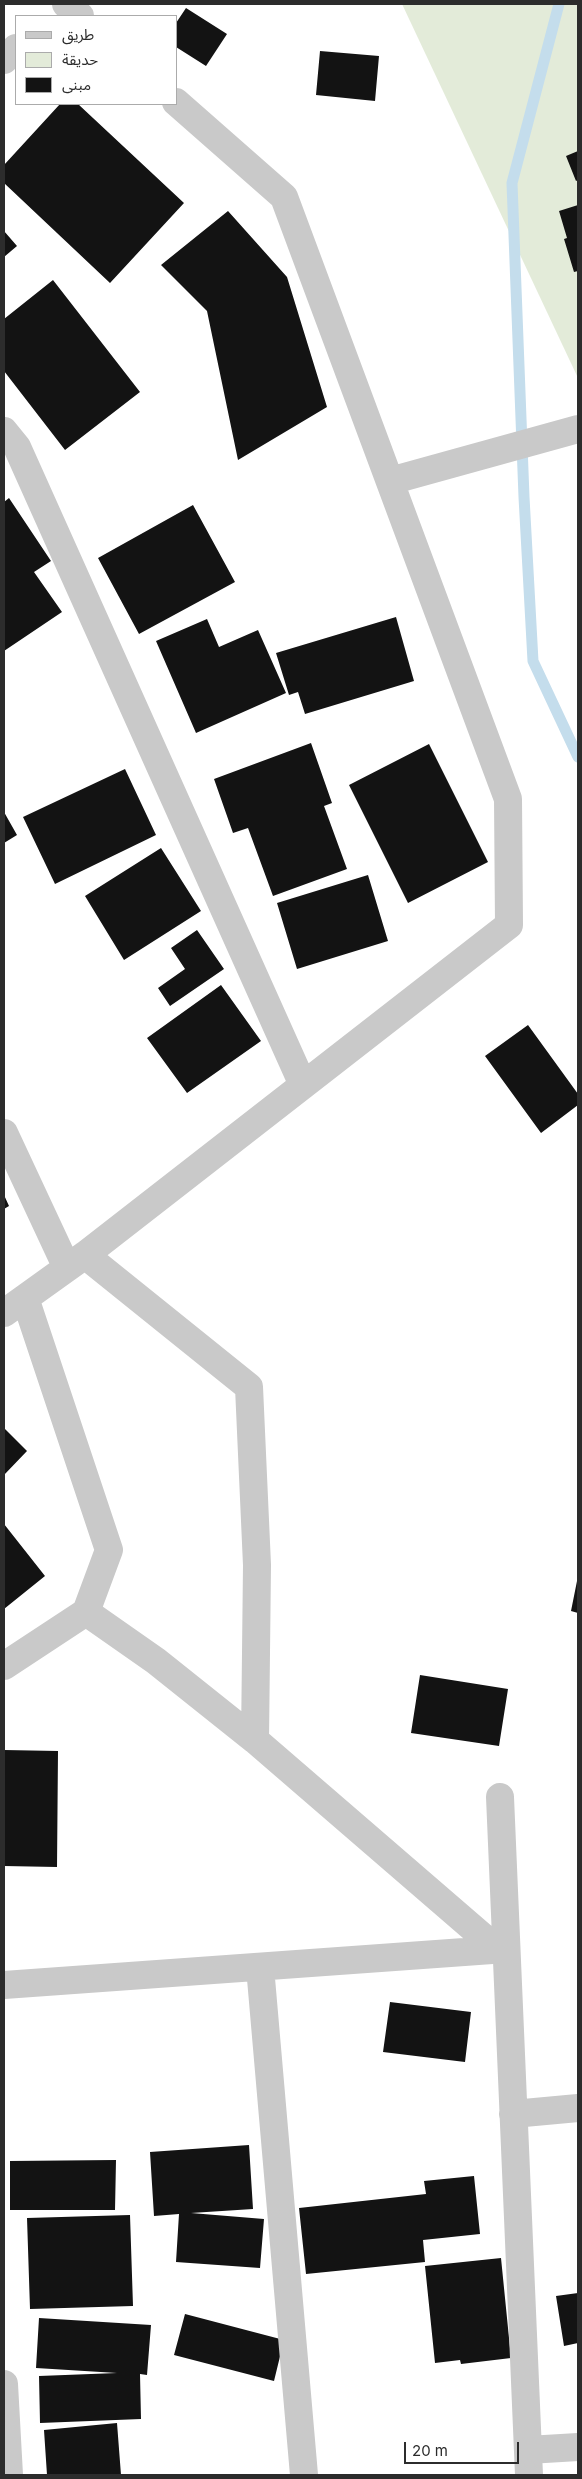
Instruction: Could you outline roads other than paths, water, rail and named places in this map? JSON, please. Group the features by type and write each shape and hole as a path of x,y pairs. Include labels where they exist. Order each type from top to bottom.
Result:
{"street":[{"path":"49,15 61,4"},
{"path":"66,4 79,15"},
{"path":"4,60 15,49"},
{"path":"4,1666 86,1612 109,1550 14,1305 76,1261 509,925 508,800 284,197 178,104"},
{"path":"390,481 578,429"},
{"path":"4,431 17,447 303,1085"},
{"path":"4,1133 76,1261 249,1387 257,1565 255,1740"},
{"path":"86,1612 156,1661 255,1740 502,1949"},
{"path":"500,1797 502,1949 513,2114 529,2463 578,2447"},
{"path":"4,1986 502,1949"},
{"path":"260,1967 304,2475"},
{"path":"513,2114 578,2108"},
{"path":"4,2384 9,2475"}],"waterway":[{"path":"559,4 512,183 524,497 533,661 578,757"}]}
